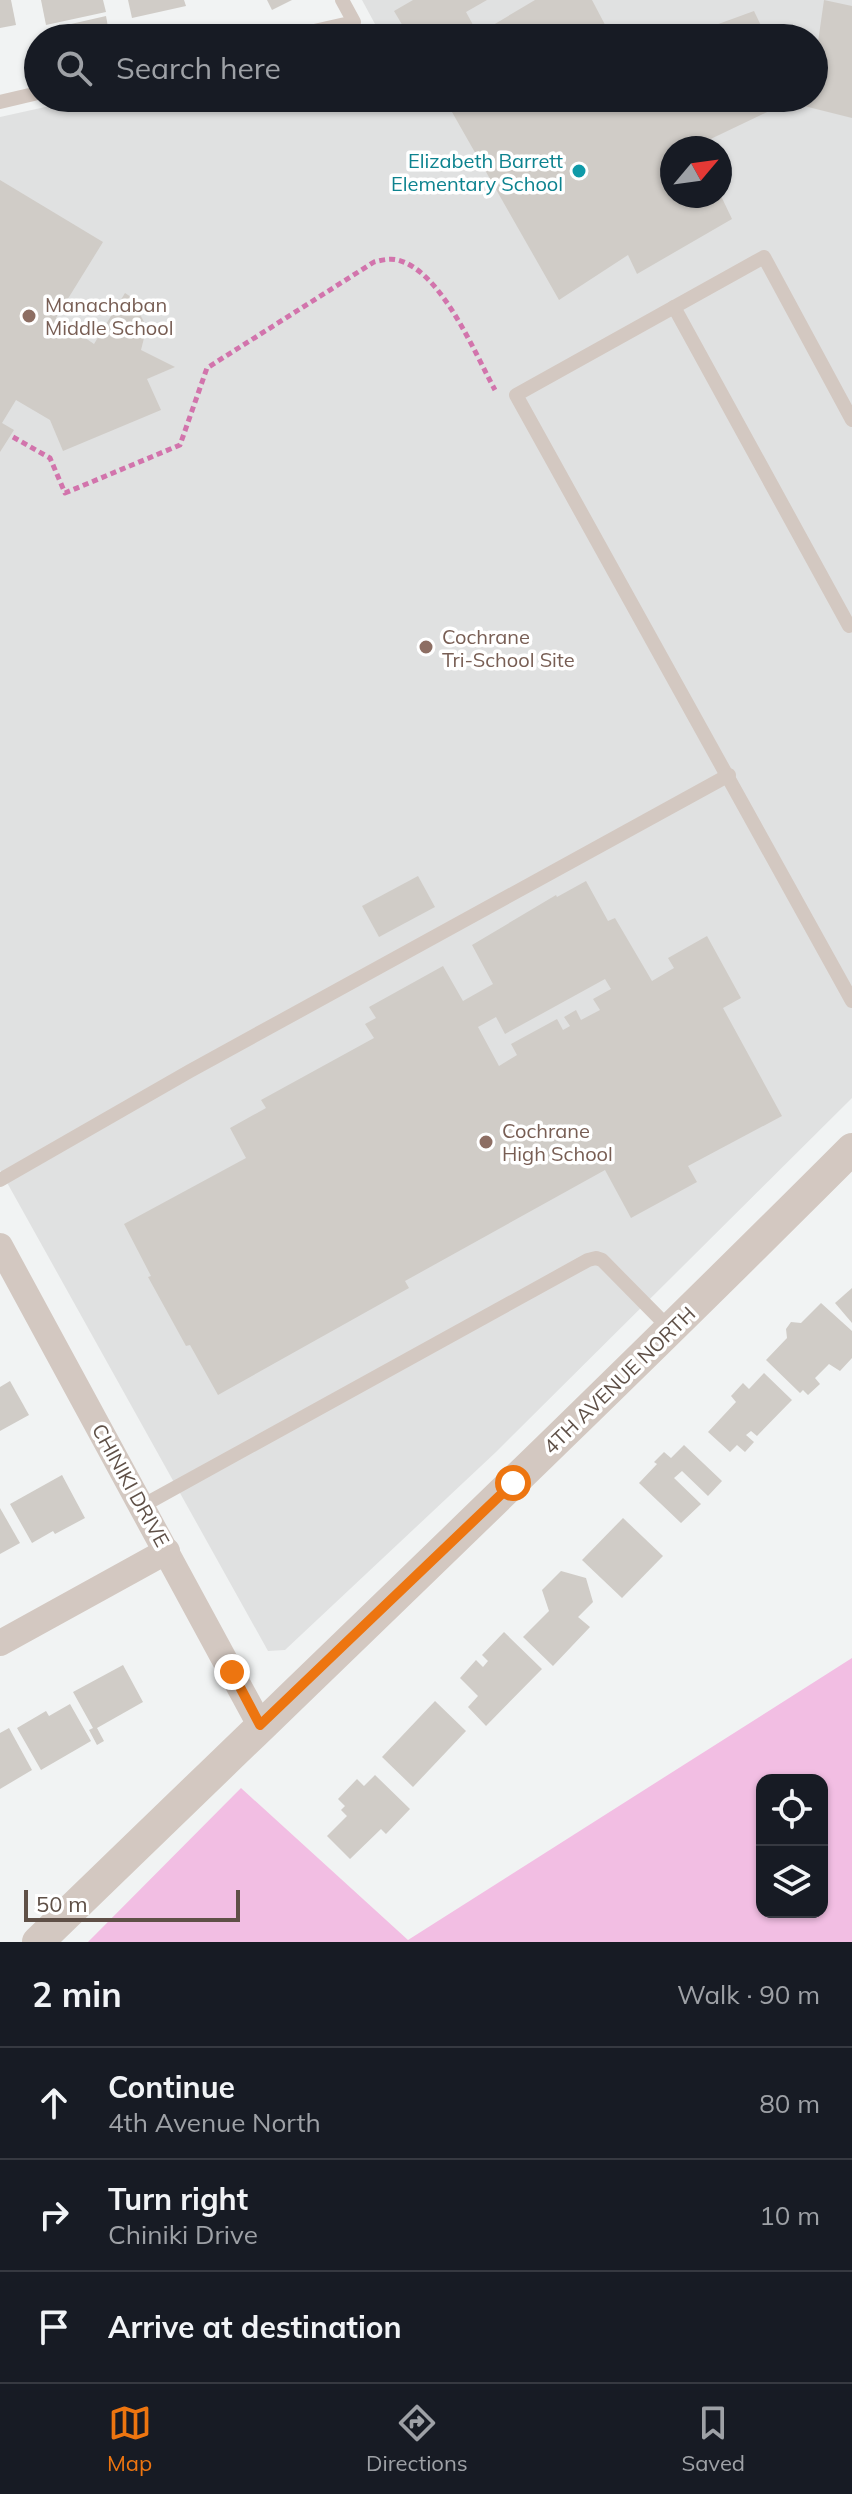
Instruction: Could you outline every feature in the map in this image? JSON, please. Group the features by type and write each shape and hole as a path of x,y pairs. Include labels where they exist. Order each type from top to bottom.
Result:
{"street":[{"name":"4TH AVENUE NORTH","path":"38,1942 671,1330 852,1149"},
{"name":"CHINIKI DRIVE","path":"0,1246 260,1725"},
{"path":"0,1643 167,1551"}],"lane":[{"path":"342,0 354,22 345,24"},
{"path":"0,102 24,96"},
{"path":"852,420 764,257 516,395 852,1001"},
{"path":"674,307 849,626"},
{"path":"0,1180 190,1071 729,775"},
{"path":"142,1506 588,1260 602,1260 671,1330"}],"path":[{"path":"13,437 50,458 65,493 180,445 207,368 374,262 389,258 411,265 435,287 497,394"}],"shaded area":[{"name":"Cochrane Tri-School Site","path":"362,0 852,0 852,1098 496,1452 285,1650 268,1651 0,1170 0,117 24,112 828,112 828,24 375,24"},
{"path":"852,1658 852,1942 88,1942 241,1788 408,1940"}],"building":[{"path":"0,0 11,0 16,25 0,28"},
{"path":"41,0 103,0 106,12 46,24"},
{"path":"128,0 184,0 186,6 132,18"},
{"path":"267,0 292,0 272,10"},
{"path":"413,0 487,0 466,12 473,24 402,24 394,11"},
{"path":"535,0 592,0 605,24 495,24"},
{"name":"Elizabeth Barrett Elementary School","path":"824,0 852,6 852,118 828,112 828,24 821,24"},
{"path":"754,11 760,24 718,24"},
{"path":"106,16 107,24 71,24"},
{"name":"Elizabeth Barrett Elementary School","path":"452,112 767,112 717,136 660,136 660,208 727,208 732,219 637,274 628,255 559,300"},
{"name":"Manachaban Middle School","path":"0,180 103,242 56,318 94,344 125,293 131,297 144,322 141,350 175,367 147,379 161,410 63,451 50,420 16,400 2,423 14,430 0,452"},
{"path":"418,876 435,907 379,937 362,906"},
{"name":"Cochrane High School","path":"586,881 608,921 615,918 652,981 674,968 668,958 707,936 741,998 723,1008 782,1116 688,1166 697,1182 631,1218 605,1170 405,1281 409,1288 218,1395 190,1345 186,1346 148,1277 151,1276 124,1224 246,1158 230,1128 266,1108 261,1100 374,1038 365,1024 376,1018 369,1007 443,966 463,1001 493,984 472,945","holes":["605,979 611,989 593,999 600,1010 581,1020 576,1010 564,1017 570,1026 563,1030 557,1019 511,1044 517,1055 499,1066 478,1027 496,1017 505,1034"]},
{"path":"852,1288 852,1323 835,1303"},
{"path":"821,1303 852,1331 852,1358 840,1371 829,1364 815,1378 820,1384 808,1395 803,1390 800,1393 766,1360 787,1338 786,1329 791,1322 801,1323"},
{"path":"764,1373 792,1400 757,1436 751,1431 746,1435 754,1442 745,1452 737,1445 730,1452 708,1432 736,1402 731,1396 743,1383 749,1389"},
{"path":"10,1381 29,1415 0,1431 0,1387"},
{"path":"684,1445 722,1481 708,1496 682,1471 674,1478 701,1504 681,1523 639,1483 664,1452 671,1458"},
{"path":"62,1475 85,1518 32,1543 10,1504"},
{"path":"0,1508 20,1543 0,1554"},
{"path":"623,1518 663,1556 622,1598 582,1560"},
{"path":"561,1571 586,1578 593,1602 578,1617 590,1627 553,1666 523,1637 549,1611 542,1590"},
{"path":"504,1632 542,1669 486,1726 468,1707 478,1696 460,1678 476,1660 483,1667 488,1661 482,1655"},
{"path":"123,1665 143,1702 97,1728 104,1741 97,1745 89,1730 93,1728 73,1692"},
{"path":"435,1701 466,1731 413,1787 382,1757"},
{"path":"70,1704 91,1741 41,1770 17,1728 46,1711 49,1716"},
{"path":"9,1728 32,1770 0,1789 0,1733"},
{"path":"375,1775 410,1809 386,1834 381,1829 350,1859 327,1836 347,1816 341,1810 345,1806 338,1799 357,1779 364,1786"}],"place":[{"name":"Elizabeth Barrett Elementary School","path":"579,171"},
{"name":"Manachaban Middle School","path":"29,316"},
{"name":"Cochrane Tri-School Site","path":"426,647"},
{"name":"Cochrane High School","path":"486,1142"}],"route":[{"path":"232,1672 260,1725 513,1483"}]}
